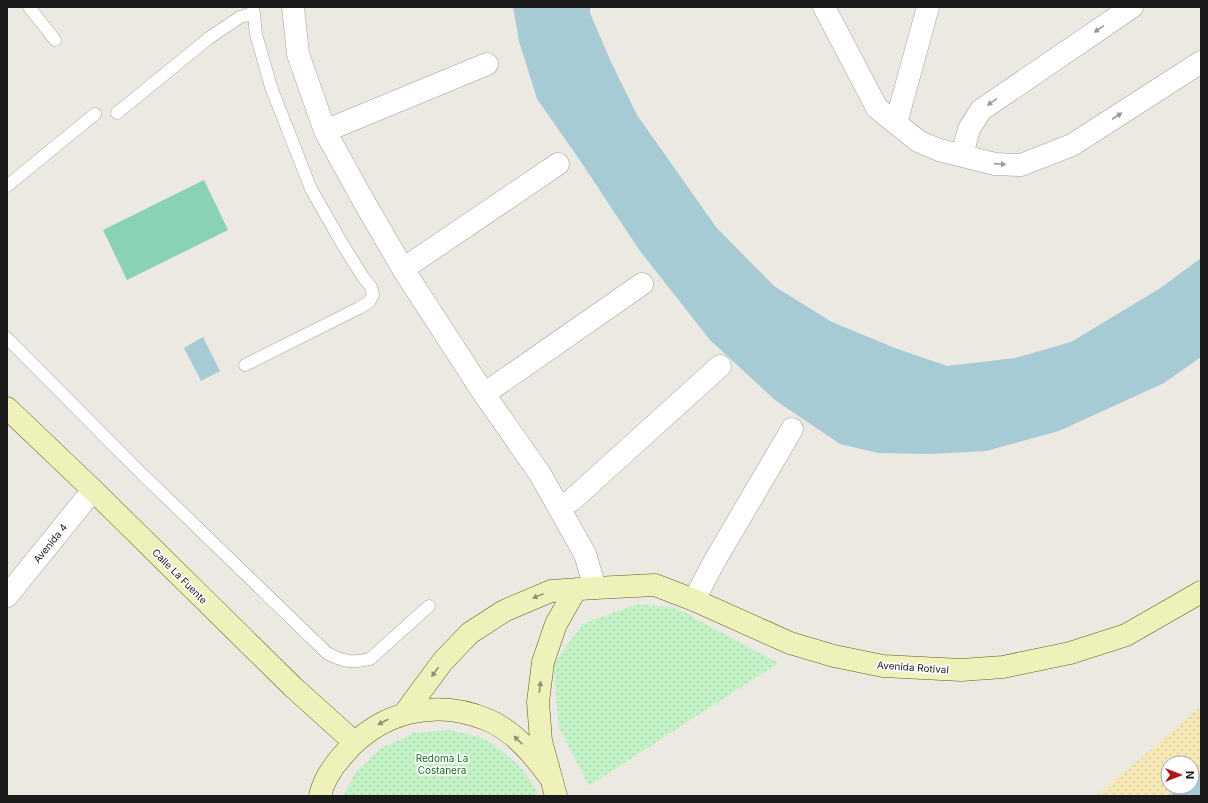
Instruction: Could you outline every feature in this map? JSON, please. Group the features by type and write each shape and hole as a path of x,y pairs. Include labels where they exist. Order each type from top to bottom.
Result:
{"main road":[{"name":"Calle La Fuente","path":"7,408 93,490 293,687 354,742"},
{"name":"Avenida Rotival","path":"404,714 443,661 470,633 504,612 551,591 655,585 694,600 790,643 834,656 883,666 961,670 1003,667 1070,653 1126,635 1201,592"},
{"path":"554,788 541,741 538,702 543,662 556,624 585,588"},
{"path":"320,796 334,765 354,742 369,730 404,714 432,709 461,712 489,720 513,736 534,756 554,788"}],"street":[{"path":"292,7 298,54 325,131 403,269 484,394 540,474 585,554 585,588"},
{"path":"824,7 877,108 918,141 939,150 995,164 1021,165 1072,144 1201,62"},
{"path":"896,123 928,7"},
{"path":"962,155 968,129 981,110 1132,7"},
{"path":"325,131 487,64"},
{"path":"403,269 558,164"},
{"path":"484,394 642,284"},
{"path":"559,508 572,500 720,366"},
{"path":"694,600 714,562 792,429"},
{"name":"Avenida 4","path":"7,596 93,490"}],"lane":[{"path":"29,7 55,40"},
{"path":"116,113 208,38 240,16 254,10 256,34 271,88 311,189 343,245 371,287 373,295 369,302 360,308 245,365"},
{"path":"7,186 95,114"},
{"path":"7,338 133,464 327,653 338,660 358,662 370,660 429,606"}],"sand":[{"path":"1201,707 1201,773 1200,774 1200,755 1160,755 1160,795 1170,795 1169,796 1096,796"}],"green space":[{"path":"204,180 228,230 127,280 103,230"},
{"path":"638,604 676,608 778,663 589,786 559,728 553,664 583,624"},
{"name":"Redoma La Costanera","path":"450,730 482,738 501,750 524,772 535,788 538,796 343,796 355,773 381,748 414,733"}],"water":[{"path":"513,7 590,7 590,13 610,60 637,115 716,227 774,286 832,322 895,348 947,366 1015,358 1071,342 1159,289 1201,258 1201,357 1164,383 1059,431 986,451 931,454 878,453 840,444 775,400 710,340 640,251 537,99 519,41"},
{"path":"203,337 220,371 201,381 184,348"},
{"path":"1201,773 1201,796 1169,796 1200,795"}]}
